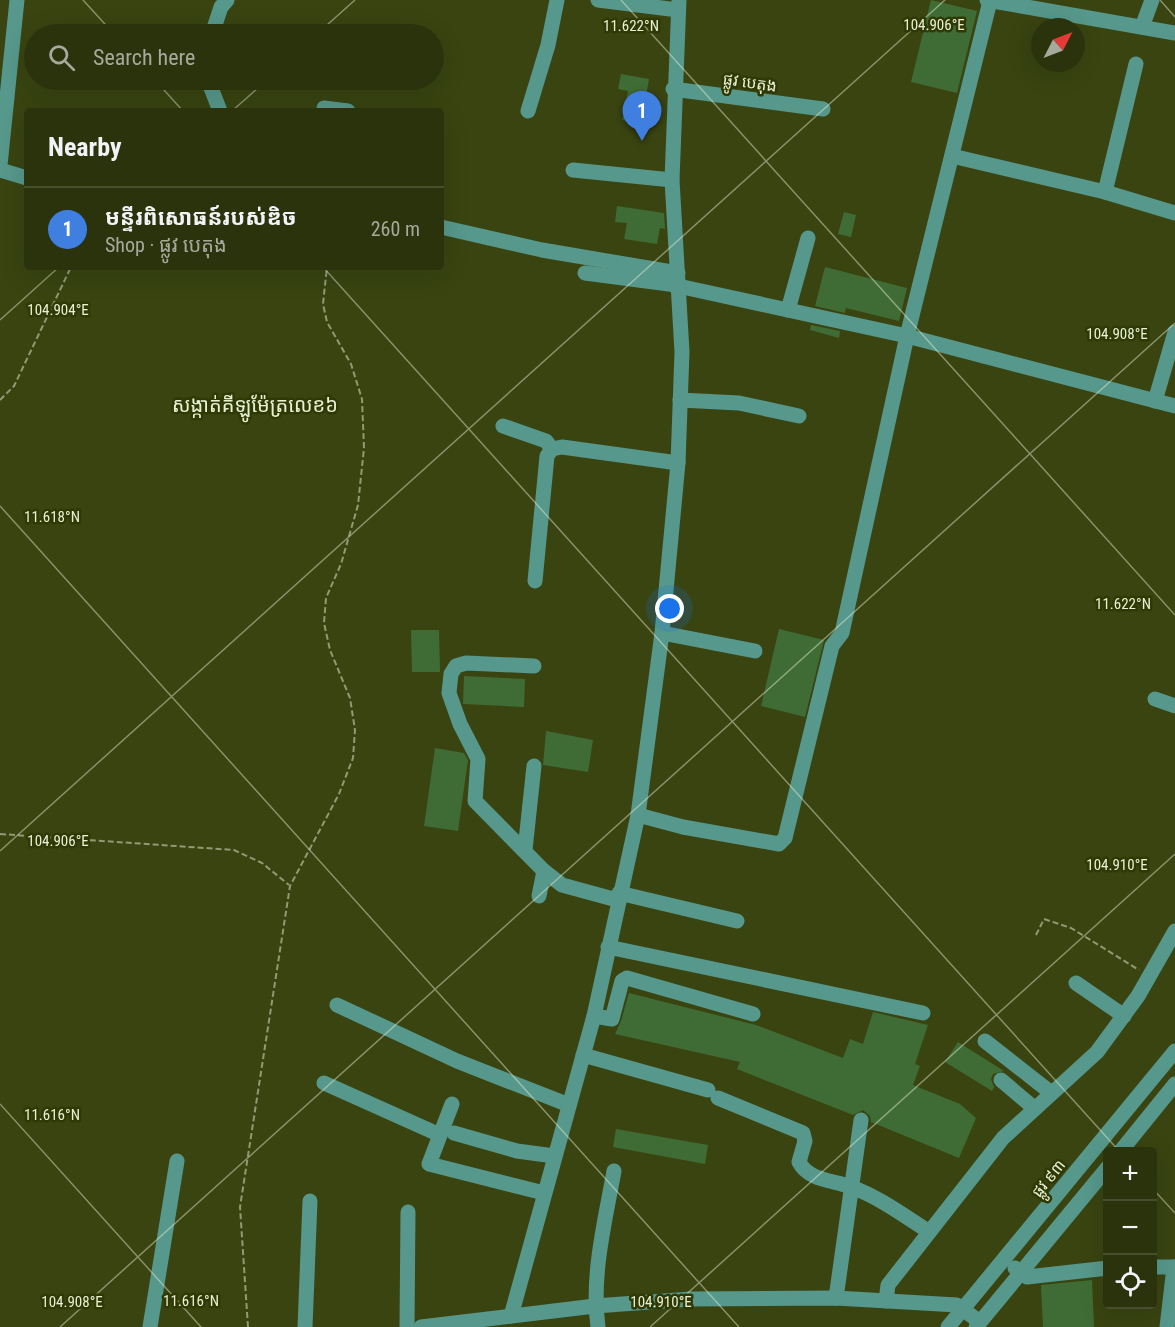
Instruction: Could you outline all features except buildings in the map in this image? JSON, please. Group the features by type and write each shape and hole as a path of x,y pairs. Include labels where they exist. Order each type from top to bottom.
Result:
{"street":[{"path":"0,165 17,0"},
{"path":"215,24 221,7 227,0"},
{"path":"528,111 548,45 557,0"},
{"path":"511,1316 594,1016 618,897 638,814 662,633 678,463 682,352 672,180 673,89 678,5 598,0"},
{"path":"638,814 683,827 779,844 785,838 832,646 842,633 907,336 988,0 1175,33"},
{"path":"1142,27 1152,0"},
{"path":"1105,192 1136,64"},
{"name":"ផ្លូវ បេតុង","path":"673,89 823,109"},
{"path":"212,90 219,108"},
{"path":"952,156 1105,192 1175,213"},
{"path":"0,170 24,177"},
{"path":"573,170 672,180"},
{"path":"444,228 678,279 788,310 907,336 1175,406"},
{"path":"788,310 808,238"},
{"path":"585,273 678,279"},
{"path":"1155,401 1175,332"},
{"path":"680,400 739,403 799,417"},
{"path":"502,426 540,438 552,449"},
{"path":"535,580 547,456 552,449 562,447 678,463"},
{"path":"662,633 755,651"},
{"path":"534,666 466,663 456,666 451,674 448,693 478,759 475,801 544,872 562,885 737,921"},
{"path":"1155,699 1175,706"},
{"path":"525,850 534,766"},
{"path":"539,896 544,872"},
{"path":"886,1301 888,1285 1003,1138 1050,1092 1097,1052 1124,1016 1175,931"},
{"path":"608,947 923,1013"},
{"path":"594,1016 612,1019 622,981 627,978 753,1014"},
{"path":"1076,983 1124,1016"},
{"path":"337,1005 498,1079 569,1105"},
{"path":"985,1041 1050,1092"},
{"name":"ផ្លូវ ៩៣","path":"948,1327 1175,1051"},
{"path":"583,1055 713,1094 803,1133 805,1141 799,1161 803,1170 814,1176 851,1186 928,1231"},
{"path":"1001,1080 1034,1108"},
{"path":"324,1083 447,1134 517,1151 554,1155"},
{"path":"1124,1147 1175,1084"},
{"path":"452,1104 447,1134 429,1164 544,1193"},
{"path":"836,1298 861,1120"},
{"path":"150,1327 177,1161"},
{"path":"597,1327 596,1273 614,1171"},
{"path":"421,1327 595,1306 691,1299 836,1298 957,1305 978,1324 1103,1172"},
{"path":"305,1327 309,1201"},
{"path":"407,1327 408,1212"},
{"path":"1005,1260 1027,1276 1103,1268"},
{"path":"1157,1267 1175,1267 1167,1327"}],"path":[{"path":"0,400 14,386 70,270"},
{"path":"249,1327 240,1207 290,886 339,794 354,758 355,730 350,698 330,650 324,623 326,598 341,564 358,505 364,448 362,399 351,364 327,322 323,304 327,270"},
{"path":"0,834 234,850 262,863 290,886"},
{"path":"1036,935 1044,919 1060,923 1149,976"}],"place":[{"name":"មន្ទីរពិសោធន៍របស់ឌិច","path":"642,141"}],"district":[{"name":"សង្កាត់គីឡូម៉ែត្រលេខ៦","path":"255,405"}]}
